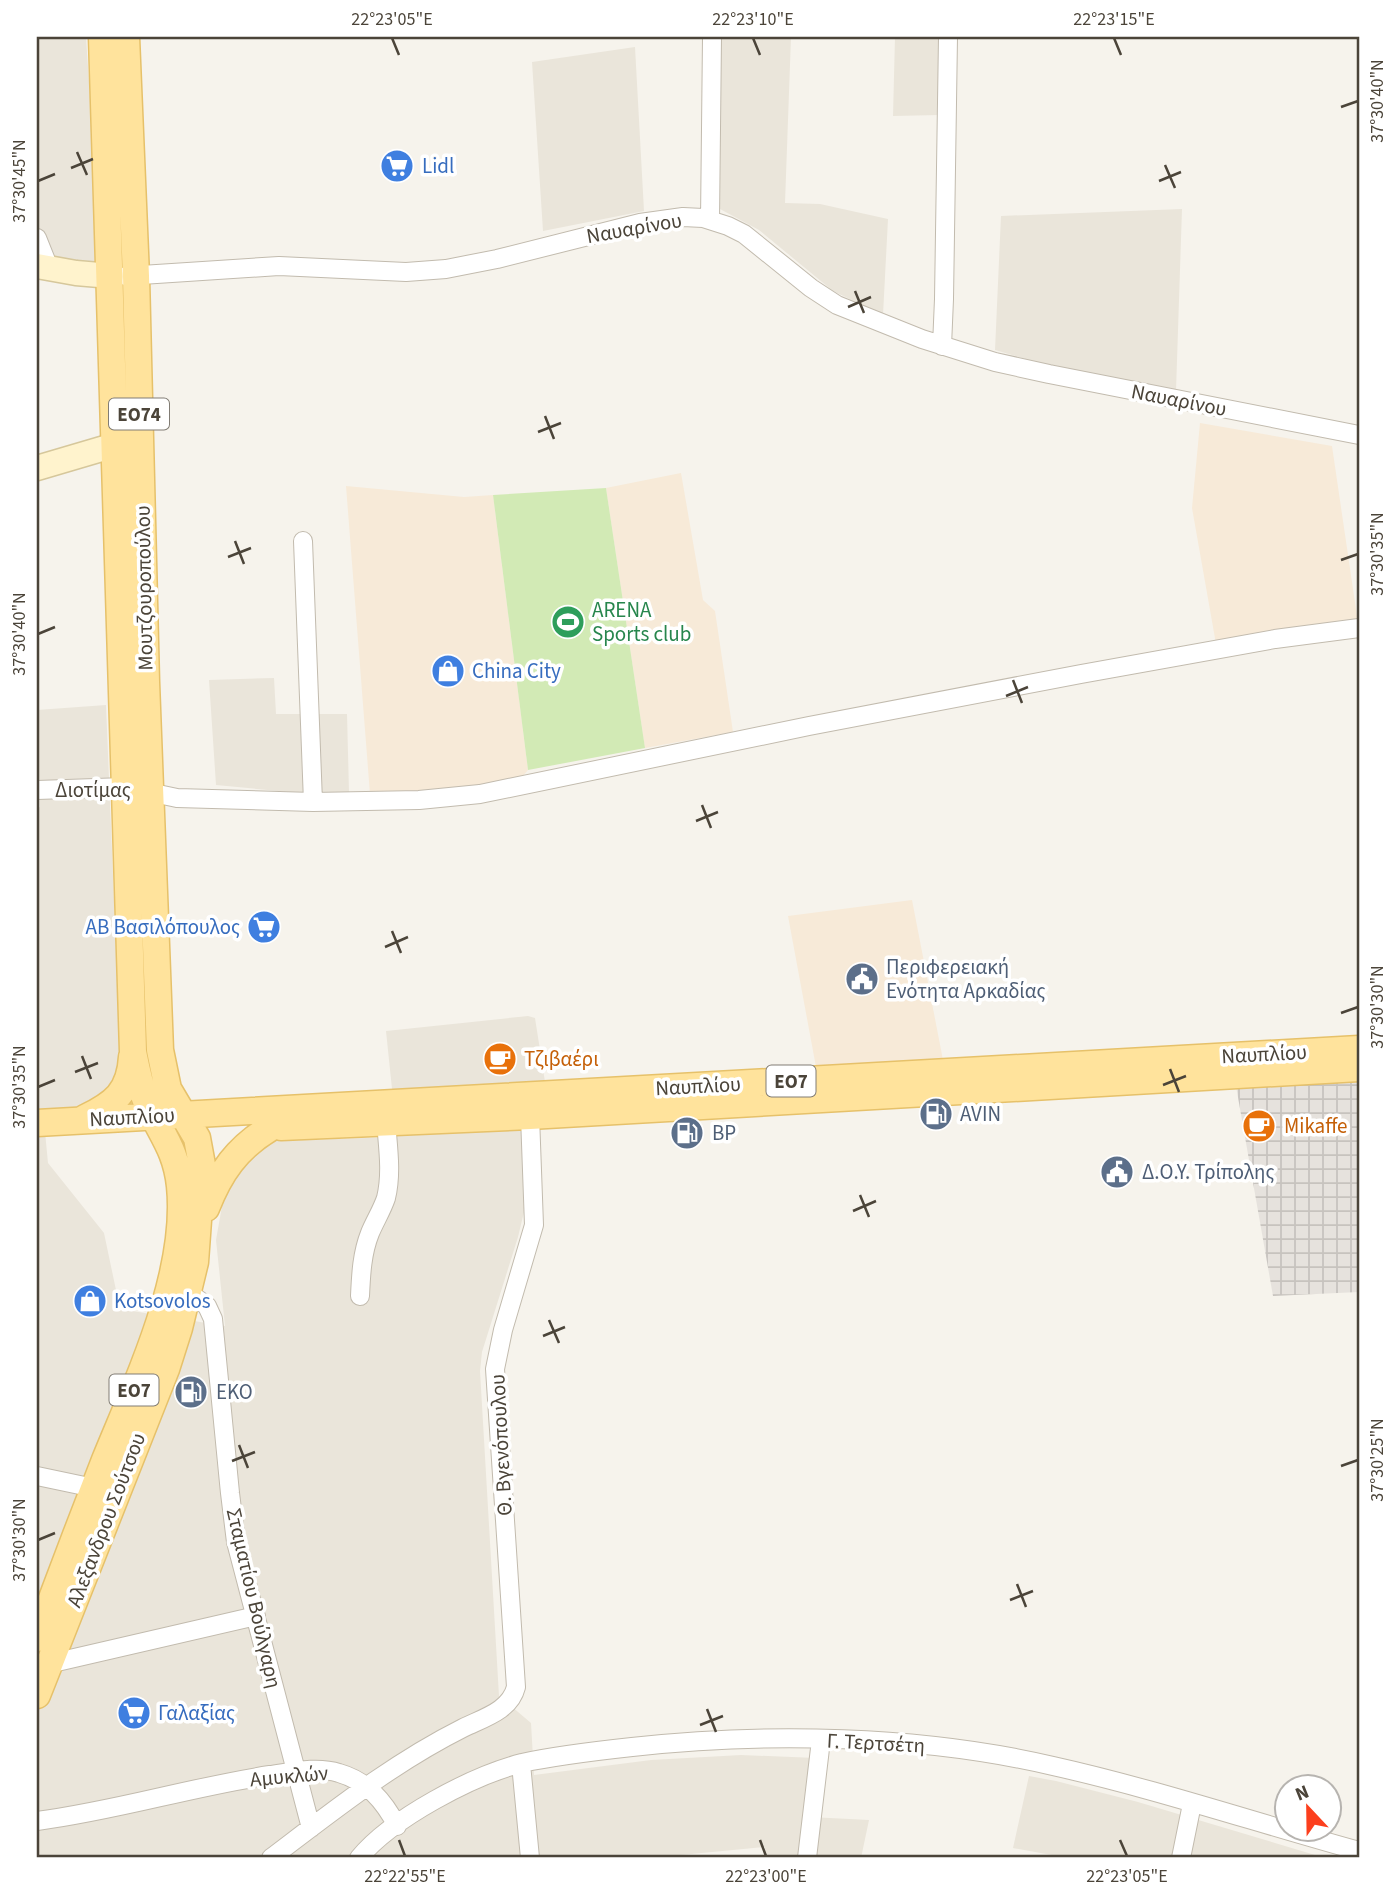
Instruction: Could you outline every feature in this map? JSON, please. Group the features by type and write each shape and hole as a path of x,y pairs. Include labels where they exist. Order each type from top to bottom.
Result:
{"main road":[{"name":"Μουτζουροπούλου","path":"102,37 140,438 133,1052 144,1097 173,1124"},
{"name":"Μουτζουροπούλου","path":"126,37 123,276 114,445 121,709 137,789 159,1050 173,1124"},
{"name":"Ναυπλίου","path":"37,1138 173,1124 1359,1049"},
{"path":"80,1120 103,1110 126,1087 132,1068 133,1052"},
{"name":"Ναυπλίου","path":"37,1123 80,1120 270,1128 530,1116 1359,1068"},
{"name":"Αλεξανδρου Σούτσου","path":"37,1695 43,1665 166,1369 188,1292 199,1226 202,1156 173,1124"},
{"name":"Αλεξανδρου Σούτσου","path":"37,1638 94,1488 147,1360 174,1263 179,1231 180,1190 173,1124"},
{"name":"ΕΟ7","path":"199,1226 219,1180 230,1163 243,1146 270,1128"}],"street":[{"path":"710,220 712,37"},
{"path":"942,346 948,37"},
{"name":"Ναυαρίνου","path":"43,267 76,273 123,276 279,266 425,271 472,265 640,223 683,217 710,220 744,234 802,281 837,305 942,346 1049,374 1359,435"},
{"path":"37,238 43,267"},
{"path":"37,468 140,438"},
{"path":"303,541 313,802"},
{"name":"Διοτίμας","path":"37,790 137,789 177,798 313,802 419,800 514,789 809,726 1055,679 1275,639 1359,628"},
{"name":"Θ. Βγενόπουλου","path":"365,1786 420,1751 501,1709 514,1695 516,1687 495,1369 503,1331 534,1225 530,1116"},
{"path":"360,1296 362,1257 369,1234 385,1200 390,1171 386,1122"},
{"name":"Σταματίου Βούλγαρη","path":"188,1292 207,1306 213,1318 233,1522 311,1828"},
{"path":"37,1476 94,1488"},
{"path":"43,1665 256,1616"},
{"name":"Γ. Τερτσέτη","path":"397,1826 454,1790 488,1774 521,1763 574,1753 692,1740 821,1740 892,1743 992,1754 1053,1766 1192,1804 1324,1850 1359,1851"},
{"path":"807,1858 821,1740"},
{"path":"521,1763 530,1858"},
{"name":"Αμυκλών","path":"37,1821 227,1783 297,1772 338,1772 365,1786"},
{"path":"271,1858 365,1786 387,1807 397,1826 359,1858"},
{"path":"1181,1858 1192,1804"}],"shaded area":[{"path":"37,37 86,37 96,264 37,253"},
{"path":"721,37 791,37 785,203 820,204 888,219 883,315 833,291 759,230 720,209"},
{"path":"895,37 940,37 939,115 893,116"},
{"path":"635,47 644,211 543,231 532,62"},
{"path":"1182,209 1176,391 1060,369 995,350 1001,216"},
{"path":"1200,423 1332,446 1358,623 1216,644 1192,508"},
{"path":"681,473 703,600 715,611 733,732 645,748 606,488"},
{"path":"346,486 464,497 493,495 528,770 522,777 455,790 370,794"},
{"path":"274,678 276,714 347,714 349,792 289,792 216,785 209,680"},
{"path":"106,705 121,1071 93,1107 43,1111 48,1163 104,1233 120,1309 225,1326 216,1240 225,1189 246,1162 274,1141 397,1137 386,1031 528,1016 535,1018 545,1082 521,1083 524,1212 482,1352 480,1371 499,1696 531,1723 534,1775 651,1760 741,1755 816,1758 810,1817 869,1820 861,1858 765,1858 765,1847 650,1858 37,1858 37,808 40,807 37,710"},
{"path":"912,900 943,1060 816,1067 788,916"},
{"path":"1359,1080 1359,1292 1273,1296 1236,1086"},
{"path":"1029,1776 1138,1802 1315,1855 1314,1858 1068,1858 1013,1848"}],"green space":[{"name":"ARENA Sports club","path":"606,488 645,748 528,770 493,495"}],"place":[{"name":"Lidl","path":"397,166"},
{"name":"ARENA Sports club","path":"568,622"},
{"name":"China City","path":"448,671"},
{"name":"ΑΒ Βασιλόπουλος","path":"264,927"},
{"name":"Περιφερειακή Ενότητα Αρκαδίας","path":"862,979"},
{"name":"Τζιβαέρι","path":"500,1059"},
{"name":"AVIN","path":"936,1114"},
{"name":"Mikaffe","path":"1259,1126"},
{"name":"BP","path":"687,1133"},
{"name":"Δ.Ο.Υ. Τρίπολης","path":"1117,1172"},
{"name":"Kotsovolos","path":"90,1301"},
{"name":"EKO","path":"191,1392"},
{"name":"Γαλαξίας","path":"134,1713"}]}
